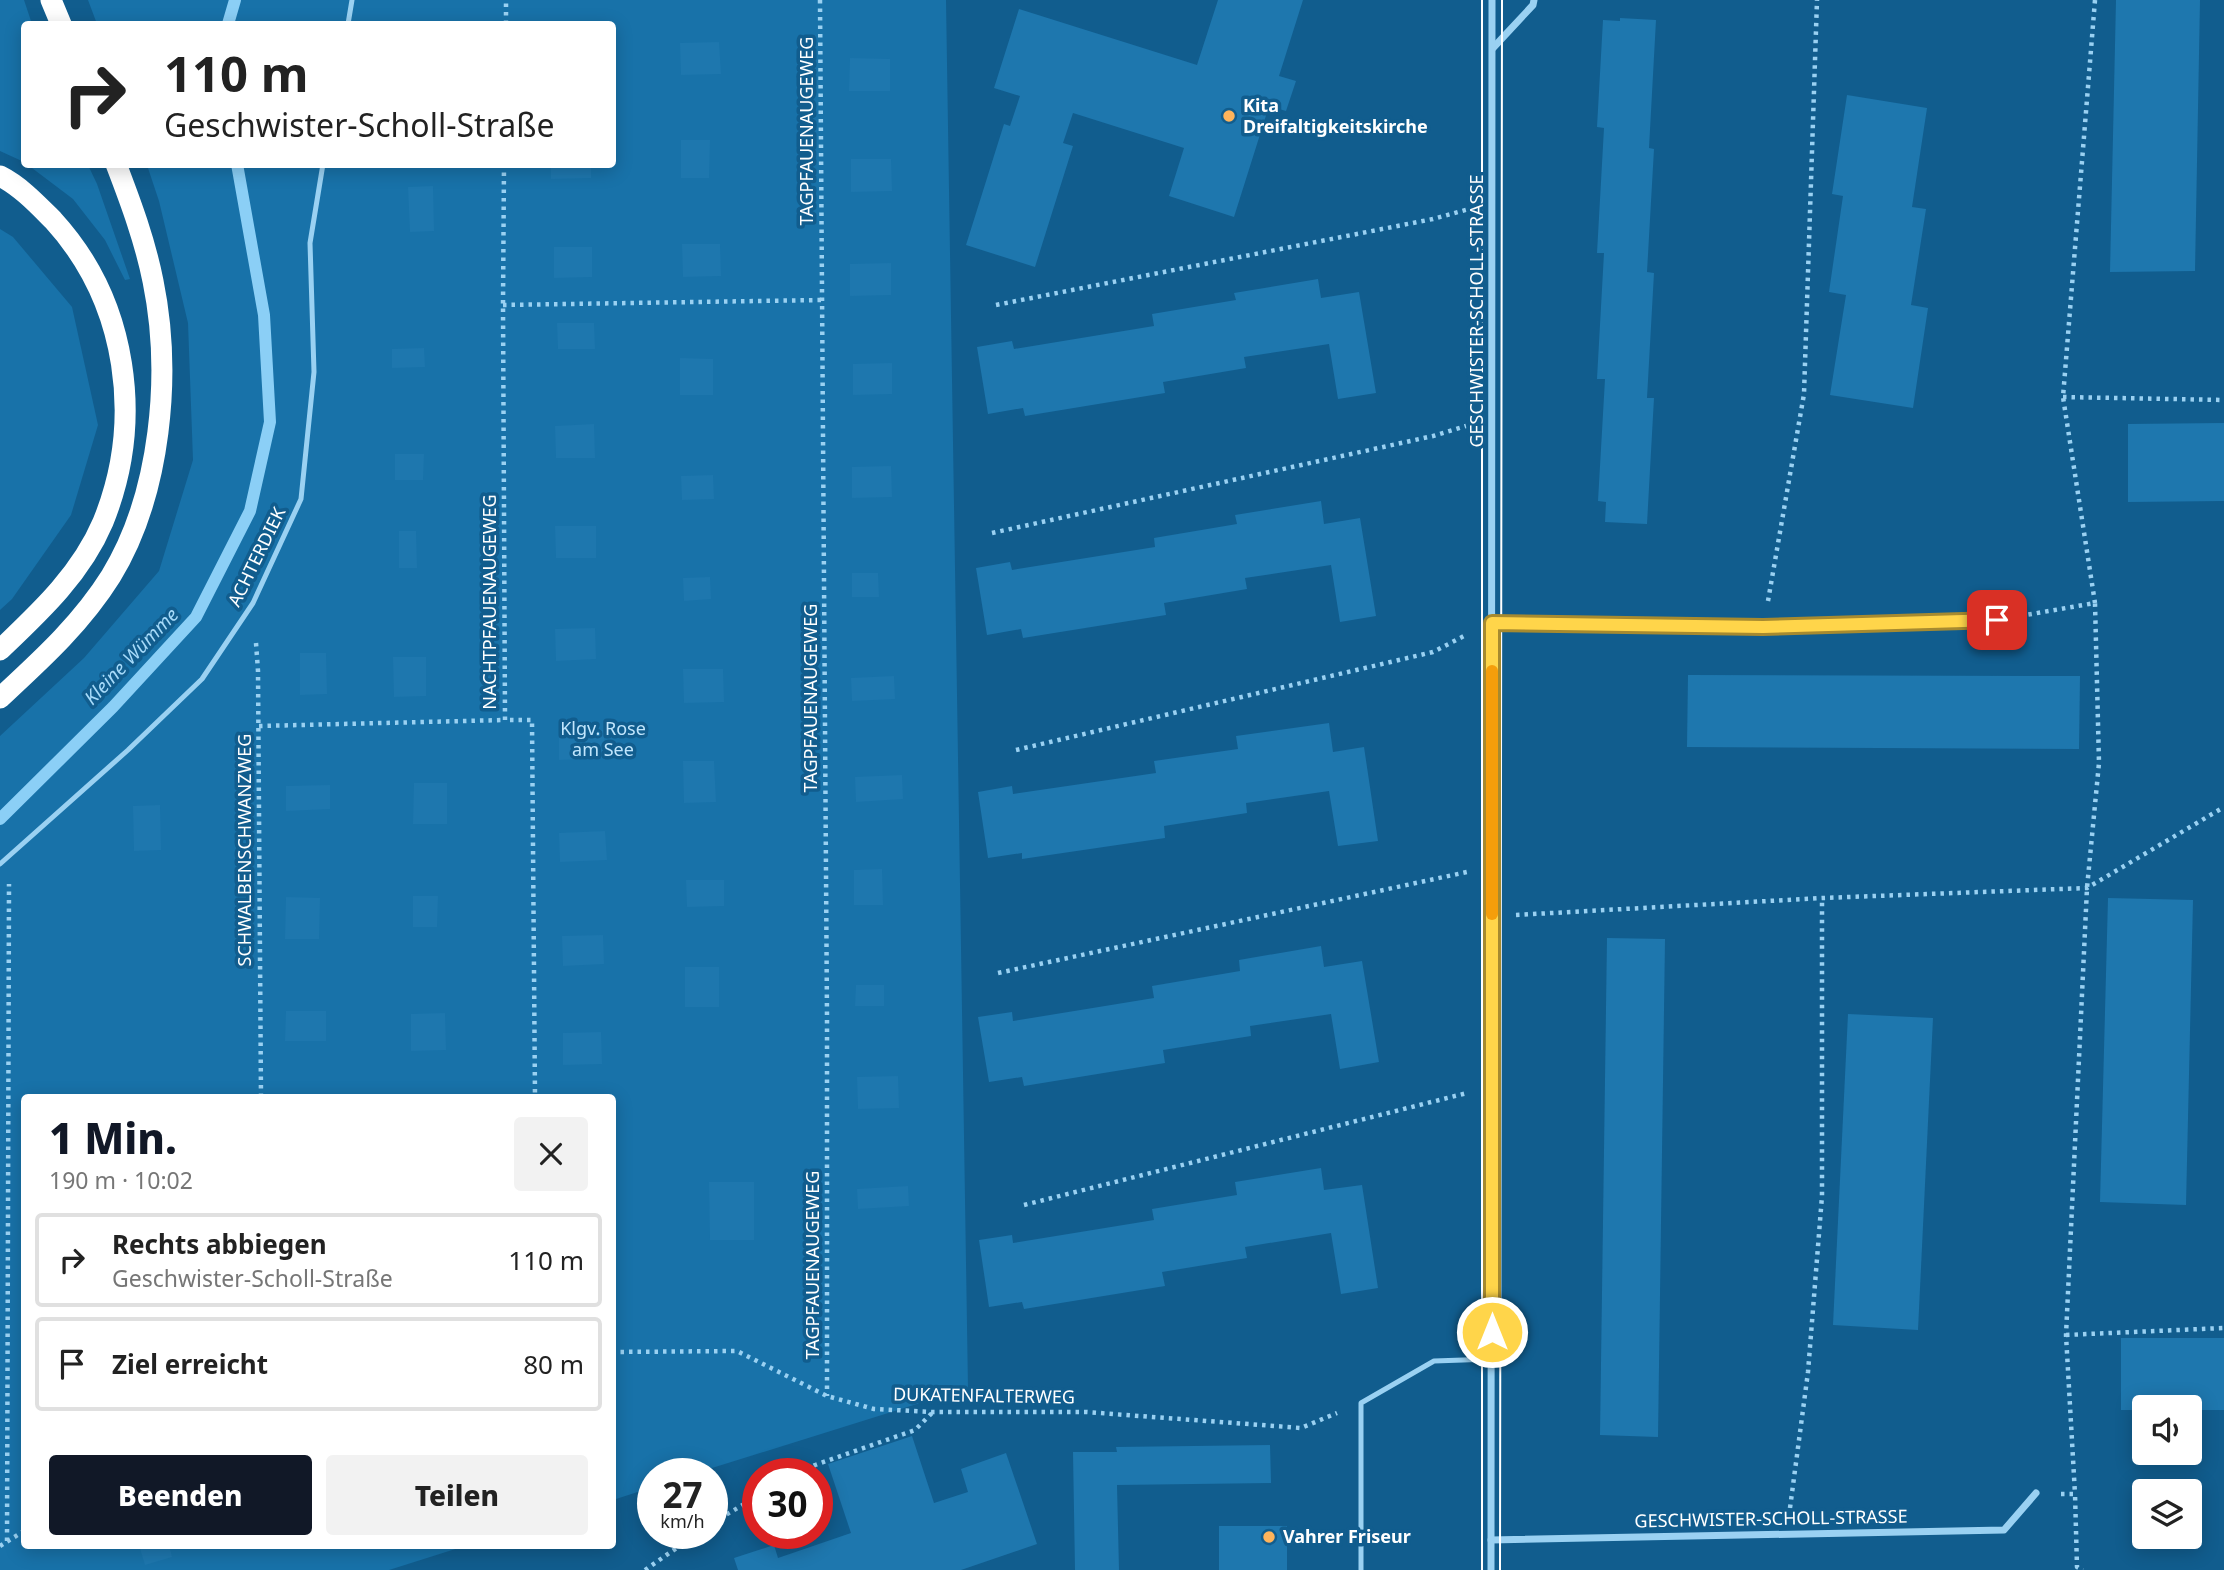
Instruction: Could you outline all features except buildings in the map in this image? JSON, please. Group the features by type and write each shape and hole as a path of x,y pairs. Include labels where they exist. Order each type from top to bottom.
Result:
{"highway":[{"path":"51,0 60,21"},
{"path":"0,698 58,644 86,611 111,575 131,536 155,453 162,368 154,282 144,241 117,168"},
{"path":"0,176 38,204 64,232 86,264 104,299 116,335 124,373 126,412 123,451 115,488 102,524 83,559 61,590 0,650"}],"street":[{"name":"GESCHWISTER-SCHOLL-STRASSE","path":"1491,1570 1492,0"},
{"path":"1492,48 1533,5 1534,0"},
{"path":"1492,623 1763,627 1997,620"},
{"name":"GESCHWISTER-SCHOLL-STRASSE","path":"1491,1540 2004,1530 2036,1493"}],"lane":[{"path":"348,21 352,0"},
{"name":"ACHTERDIEK","path":"0,864 128,750 202,679 253,603 301,499 314,372 310,243 322,168"},
{"path":"1361,1570 1361,1403 1434,1361 1492,1359"}],"path":[{"path":"506,0 506,21"},
{"name":"TAGPFAUENAUGEWEG","path":"820,0 827,1396"},
{"path":"1763,627 1804,394 1816,0"},
{"path":"2083,1570 2077,1567 2066,1335 2087,888 2099,763 2095,603 2063,397 2095,0"},
{"name":"NACHTPFAUENAUGEWEG","path":"504,168 502,305 505,720 532,720 535,1094"},
{"path":"996,305 1433,219 1482,205"},
{"path":"502,305 822,300"},
{"path":"2063,397 2224,400"},
{"path":"992,533 1433,436 1492,419"},
{"name":"SCHWALBENSCHWANZWEG","path":"253,603 259,726 261,1094"},
{"path":"1997,620 2095,603"},
{"path":"1016,750 1433,652 1492,623"},
{"path":"259,726 505,720"},
{"path":"1513,916 1822,898 2087,888 2224,807"},
{"path":"8,1542 9,856"},
{"path":"998,973 1492,867"},
{"path":"1787,1535 1808,1372 1822,1196 1822,898"},
{"path":"1024,1205 1471,1093"},
{"path":"2066,1335 2224,1328"},
{"name":"DUKATENFALTERWEG","path":"616,1352 737,1350 827,1396 874,1409 933,1412 1086,1412 1301,1428 1361,1403"},
{"path":"833,1459 915,1430 933,1412"},
{"path":"2036,1493 2075,1494"},
{"path":"0,1546 21,1533"},
{"path":"645,1570 675,1549"}],"green space":[{"path":"0,0 24,0 31,21 21,21 21,161 0,151"},
{"name":"Klgv. Rose am See","path":"88,0 946,0 968,1388 728,1463 728,1458 637,1458 637,1492 616,1499 616,1094 21,1094 21,1549 455,1549 389,1570 0,1570 0,736 84,658 159,571 193,460 188,323 159,201 148,168 616,168 616,21 96,21"},
{"path":"32,168 89,168 130,279 125,280 105,240 73,199"},
{"path":"0,229 13,237 72,307 98,425 71,515 12,599 0,610"}],"waterway":[{"name":"Kleine Wümme","path":"229,21 235,0"},
{"name":"Kleine Wümme","path":"0,819 113,707 196,617 250,511 270,422 264,315 238,168"}],"tram line":[{"path":"1482,0 1482,1570"},
{"path":"1500,1570 1502,0"}],"slow traffic":[{"path":"1492,671 1492,914"}],"place":[{"name":"Kita Dreifaltigkeitskirche","path":"1229,116"},
{"name":"Vahrer Friseur","path":"1269,1537"}],"route":[{"path":"1492,1332 1492,623 1763,627 1997,620"}]}
